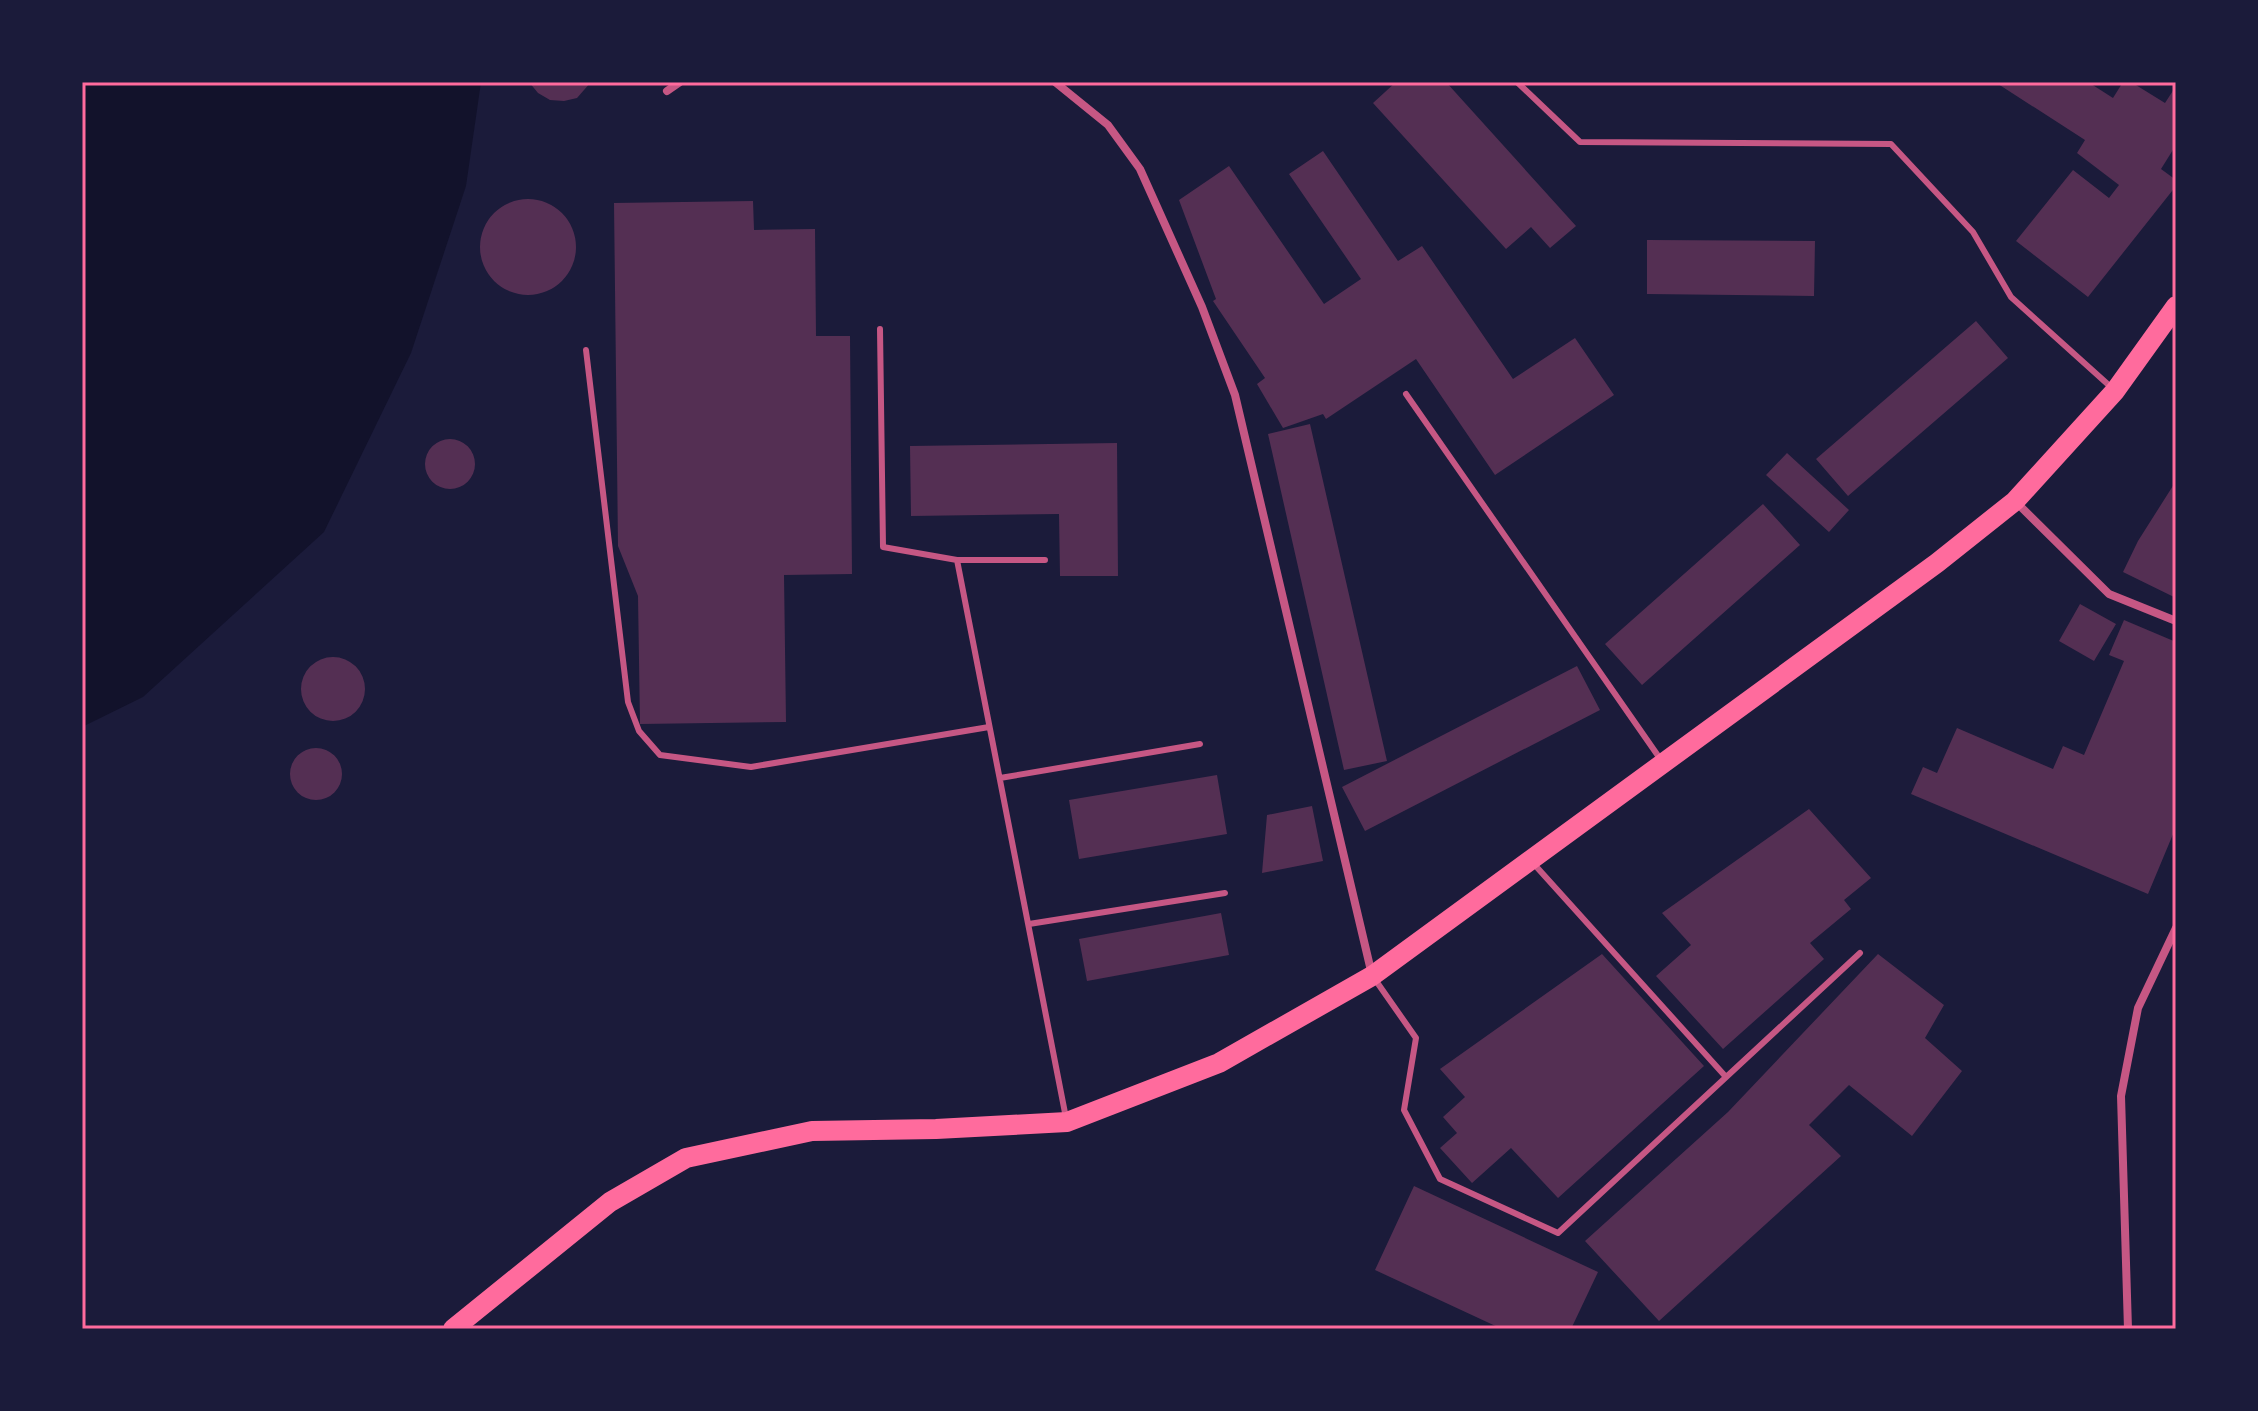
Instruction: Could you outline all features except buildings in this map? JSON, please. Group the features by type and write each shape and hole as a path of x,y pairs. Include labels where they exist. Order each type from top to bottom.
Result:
{"main road":[{"path":"453,1329 610,1202 686,1158 812,1131 1067,1122 1219,1063 1372,976 1937,563 2015,501 2115,391 2176,306"}],"street":[{"path":"667,91 680,82"},
{"path":"1055,82 1108,125 1140,169 1202,307 1235,395 1372,976"},
{"path":"2015,501 2109,594 2176,621"},
{"path":"2128,1329 2121,1096 2138,1008 2176,928"}],"lane":[{"path":"1517,82 1580,142 1891,144 1973,232 2011,297 2115,391"},
{"path":"880,329 883,547 957,560 1045,560"},
{"path":"586,350 628,702 639,731 660,755 751,767 989,727"},
{"path":"1406,394 1663,763"},
{"path":"957,560 1067,1122"},
{"path":"1000,778 1200,744"},
{"path":"1531,860 1726,1077"},
{"path":"1029,924 1225,893"},
{"path":"1372,976 1416,1038 1404,1110 1440,1179 1558,1233 1860,953"}],"shaded area":[{"path":"82,82 481,82 466,186 411,353 324,532 143,697 82,727"}]}
